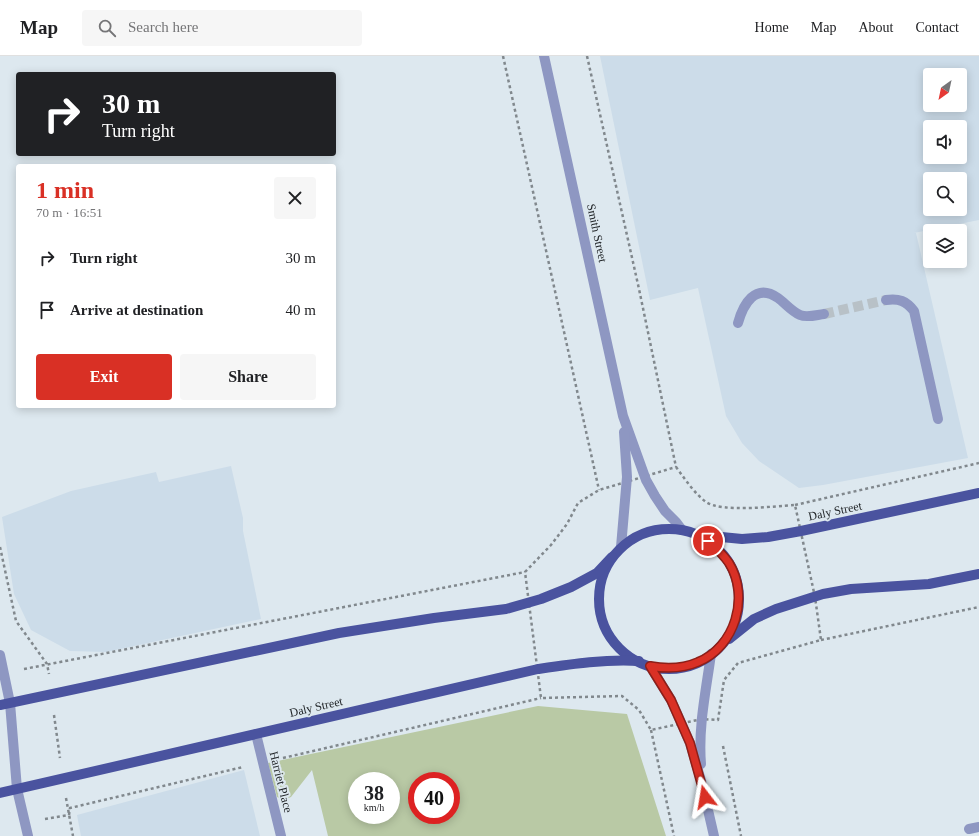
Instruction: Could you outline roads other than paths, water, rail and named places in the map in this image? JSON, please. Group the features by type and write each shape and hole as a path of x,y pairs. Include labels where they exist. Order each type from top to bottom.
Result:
{"main road":[{"name":"Daly Street","path":"695,534 719,538 742,539 768,537 979,493"},
{"path":"5,704 339,633 434,618 506,609 541,599 571,587 597,573 630,540 644,533 657,530 682,530 695,534 708,541 720,551 729,564 735,577 739,596 738,607 730,632 721,645"},
{"path":"612,557 600,586 599,603 605,626 615,642 624,652 639,662 661,668 681,667 699,662 754,619 776,609 823,594 851,589 929,584 979,574"},
{"name":"Daly Street","path":"0,793 538,669 595,661 617,660 639,662"}],"street":[{"name":"Smith Street","path":"544,56 623,416 646,480 665,511 682,530"},
{"path":"738,323 745,304 750,297 767,293 776,297 801,316 824,314"},
{"path":"886,300 894,298 900,299 908,304 914,311 938,419"},
{"name":"Smith Street","path":"621,548 627,477 623,416"},
{"path":"702,784 700,748 701,727 711,654"},
{"path":"0,656 17,789 28,836"},
{"path":"650,666 671,700 690,743 702,784 714,836"},
{"name":"Harriet Place","path":"256,734 282,836"}],"tunnel":[{"path":"824,314 886,300"}]}
